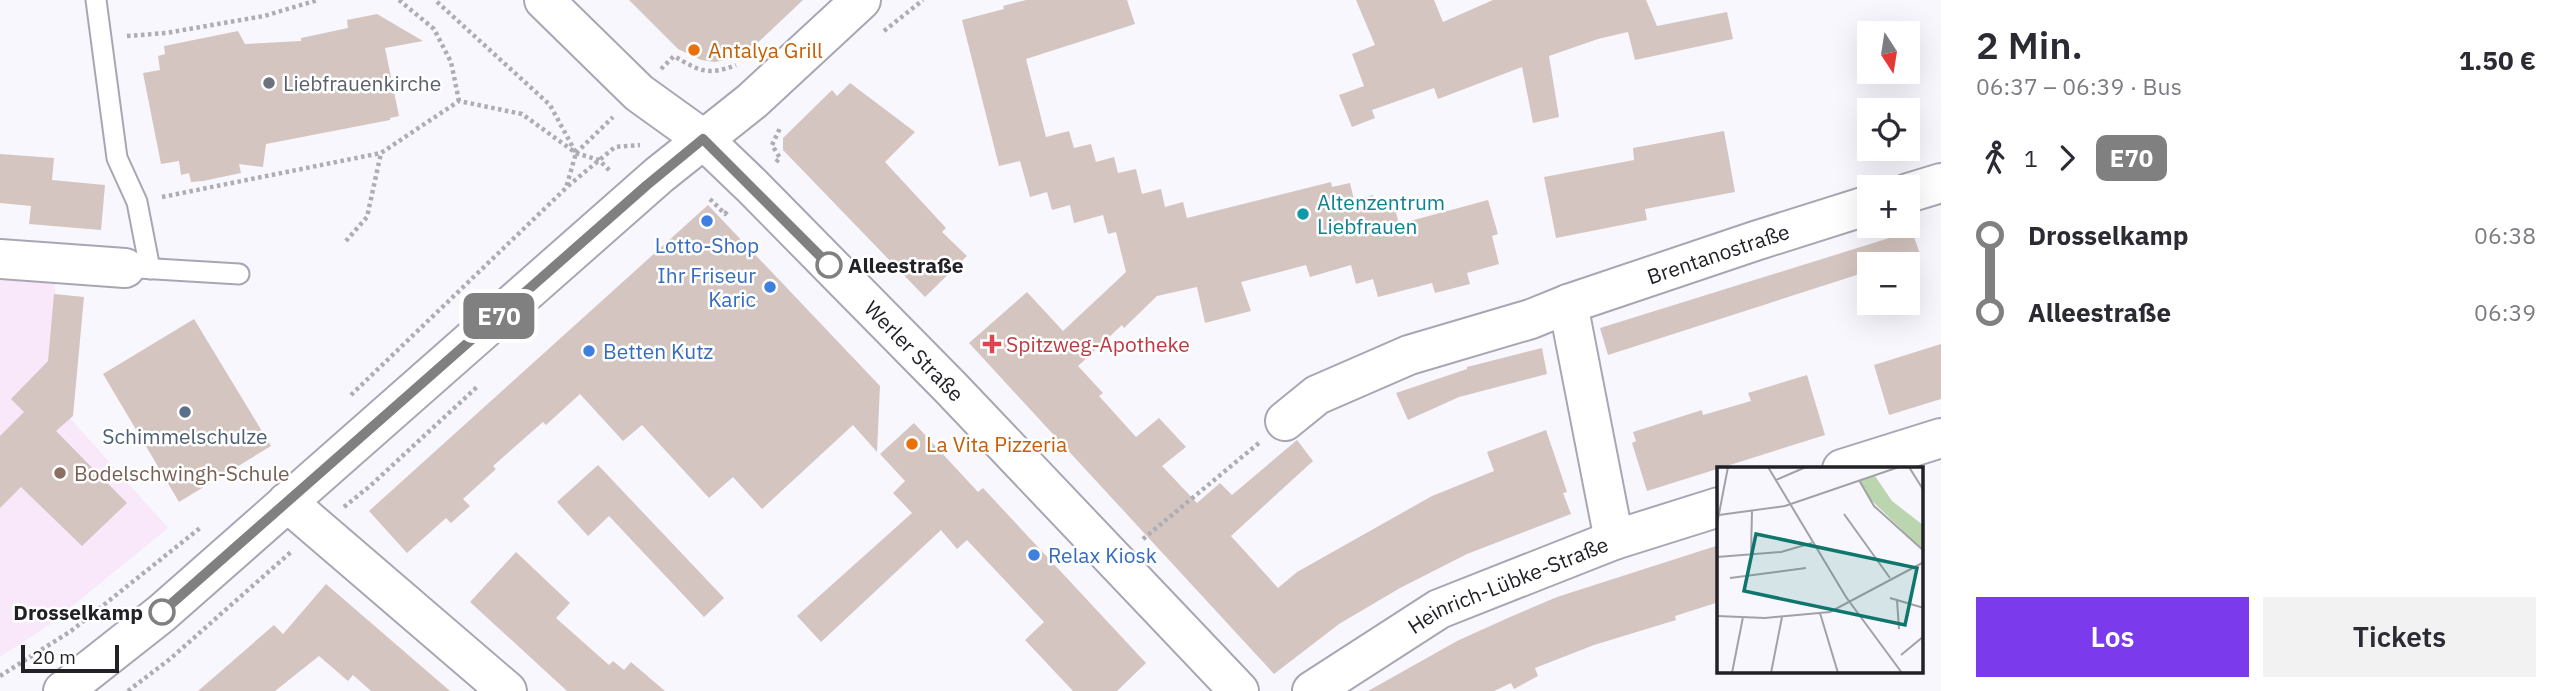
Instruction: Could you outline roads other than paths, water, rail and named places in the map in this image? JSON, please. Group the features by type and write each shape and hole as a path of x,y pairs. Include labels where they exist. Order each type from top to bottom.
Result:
{"main road":[{"name":"Werler Straße","path":"544,0 639,93 703,139 951,388 1239,691"},
{"path":"63,691 162,612 659,175 752,100 861,0"},
{"path":"1920,189 1941,183"},
{"name":"Brentanostraße","path":"1285,421 1318,394 1409,355 1531,319 1857,209"},
{"path":"0,259 138,268"},
{"path":"1569,304 1614,540"},
{"path":"1848,467 1941,438"},
{"path":"287,502 507,691"},
{"name":"Heinrich-Lübke-Straße","path":"1312,691 1440,609 1614,540 1717,508"}],"lane":[{"path":"96,0 117,158 137,202 138,268 239,274"}],"place":[{"name":"Antalya Grill","path":"694,50"},
{"name":"Liebfrauenkirche","path":"269,83"},
{"name":"Altenzentrum Liebfrauen","path":"1303,214"},
{"name":"Lotto-Shop","path":"707,221"},
{"name":"Alleestraße","path":"829,265"},
{"name":"Ihr Friseur Karic","path":"770,287"},
{"name":"Spitzweg-Apotheke","path":"992,344"},
{"name":"Betten Kutz","path":"589,351"},
{"name":"Schimmelschulze","path":"185,412"},
{"name":"La Vita Pizzeria","path":"912,444"},
{"name":"Bodelschwingh-Schule","path":"60,473"},
{"name":"Relax Kiosk","path":"1034,555"},
{"name":"Drosselkamp","path":"162,612"}]}
